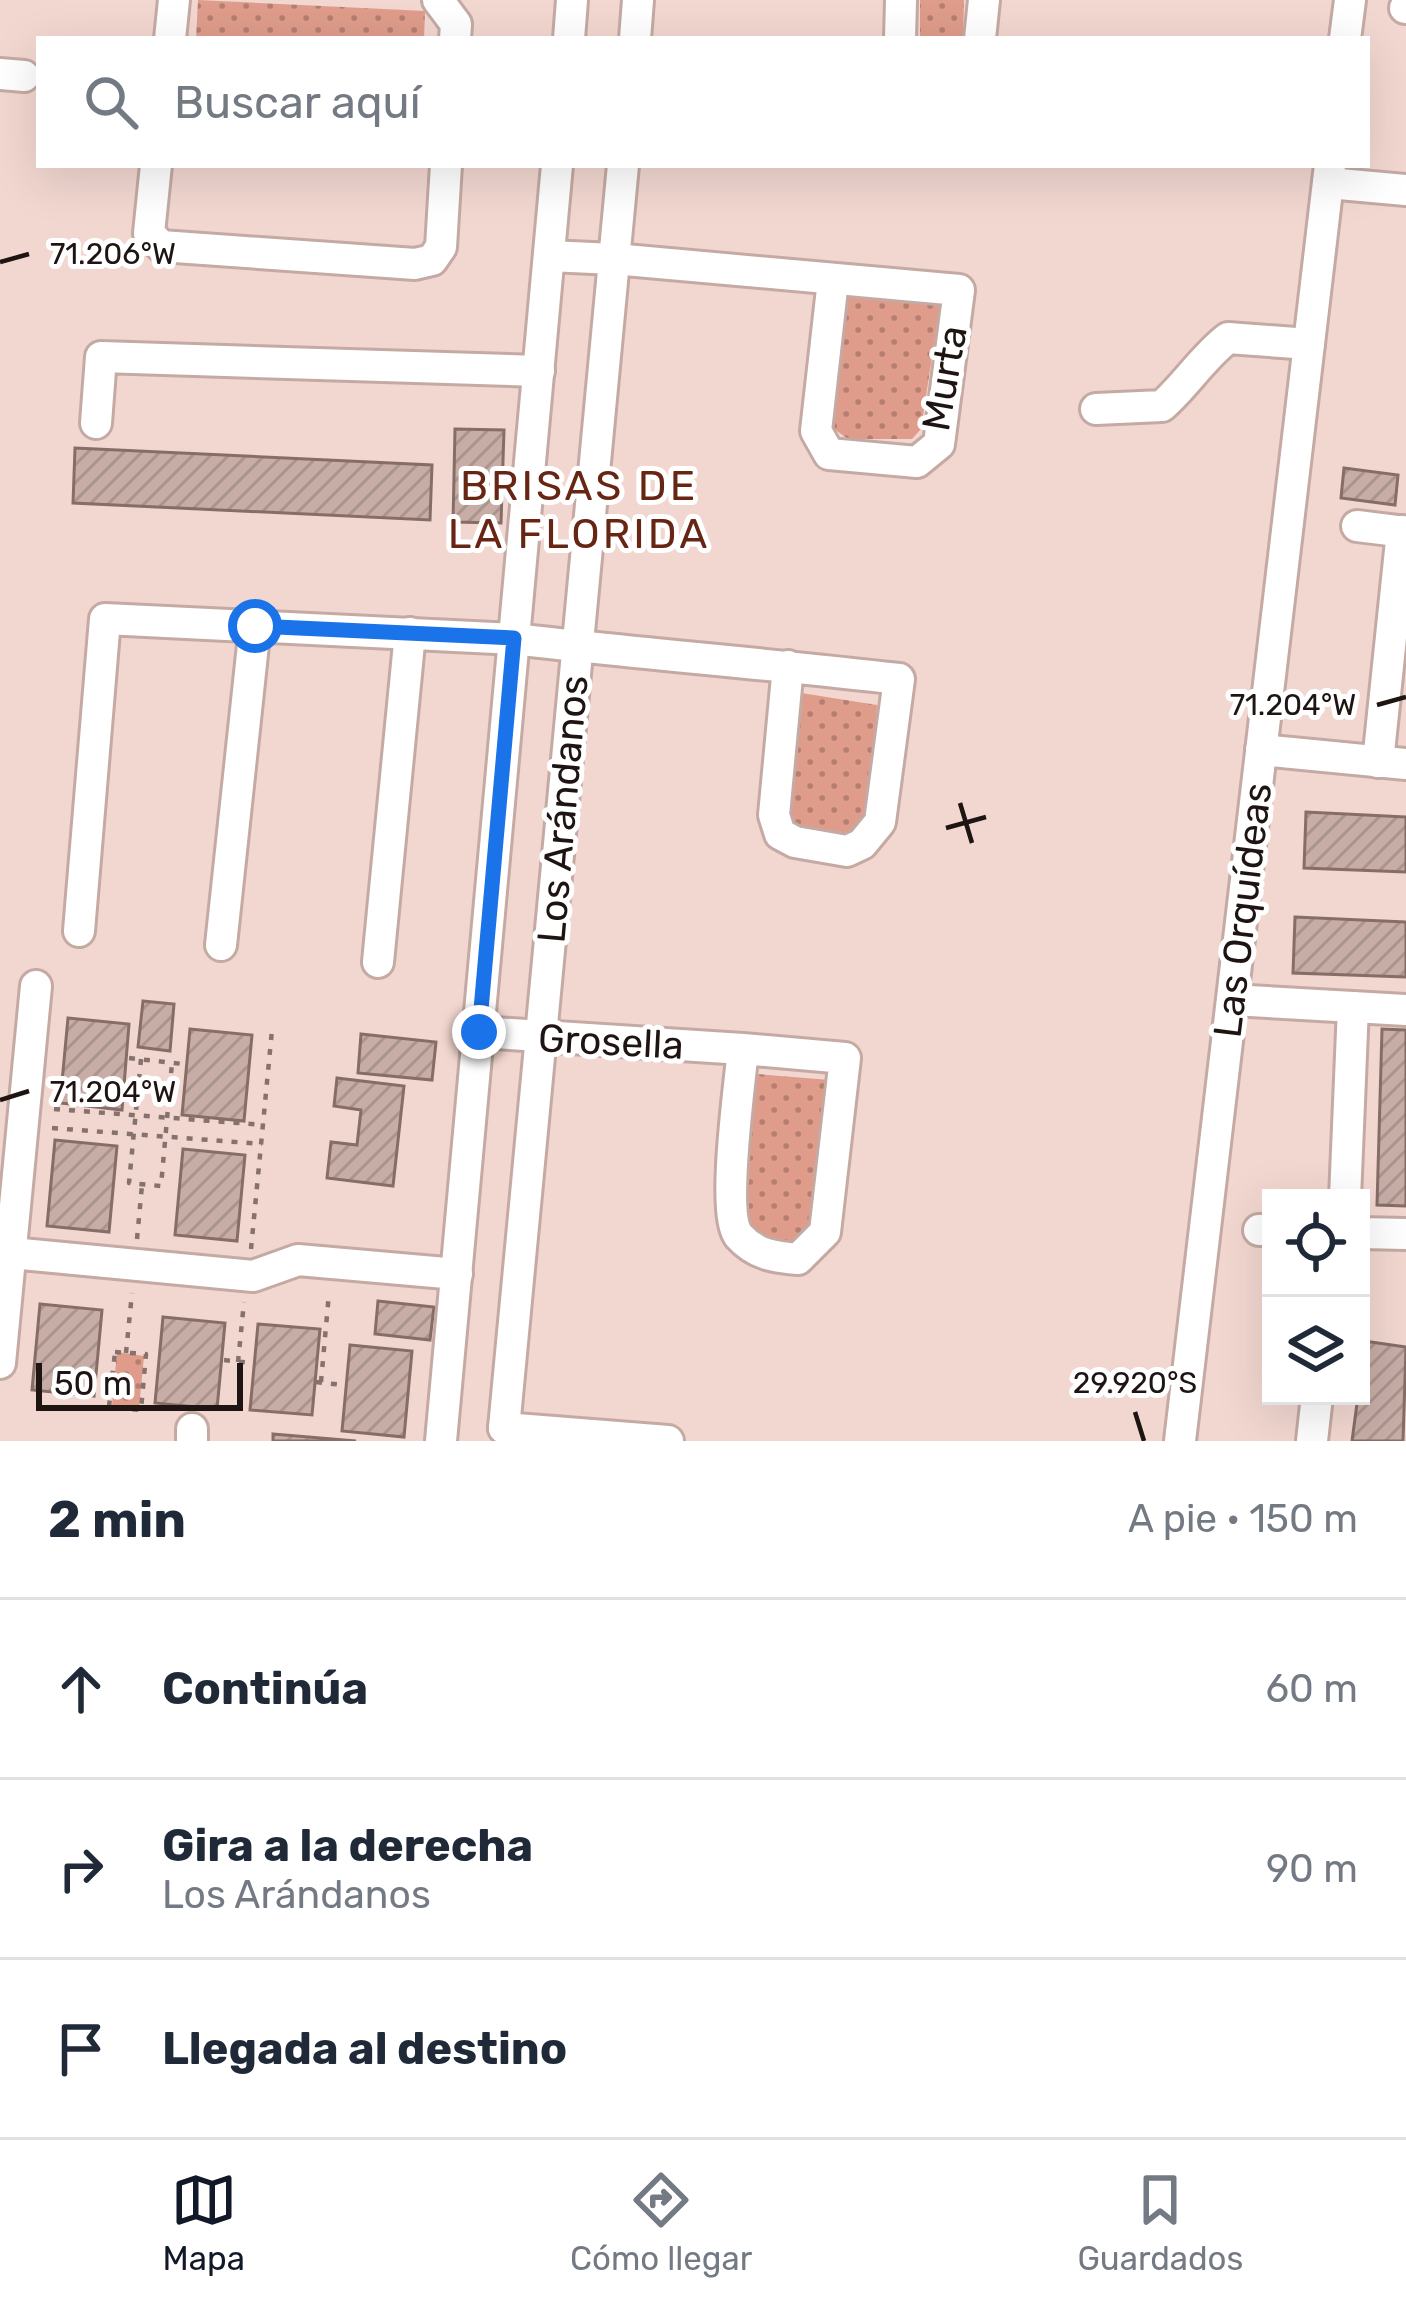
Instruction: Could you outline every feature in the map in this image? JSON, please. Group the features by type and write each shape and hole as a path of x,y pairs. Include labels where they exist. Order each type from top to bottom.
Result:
{"street":[{"path":"170,36 174,0"},
{"path":"438,0 456,24 455,36"},
{"path":"569,36 572,0"},
{"path":"634,36 638,0"},
{"path":"900,36 901,0"},
{"path":"980,36 984,0"},
{"path":"1345,36 1350,0"},
{"path":"156,168 149,233 161,246 415,264 432,260 440,247 446,168"},
{"name":"Los Arándanos","path":"441,1441 557,168"},
{"name":"Los Arándanos","path":"494,1434 541,1038 623,168"},
{"path":"1329,174 1406,190"},
{"name":"Las Orquídeas","path":"1180,1441 1329,174"},
{"name":"Murta","path":"549,256 959,290 939,443 917,462 829,454 816,431 833,280"},
{"path":"1096,410 1162,406 1228,338 1309,344"},
{"path":"96,422 101,357 539,371"},
{"path":"1261,750 1392,763 1404,531 1357,526"},
{"path":"79,931 105,619 514,638 578,646 788,666 899,679 880,822 862,844 847,850 795,842 780,834 774,815 788,666"},
{"path":"221,945 255,626"},
{"path":"378,962 410,633"},
{"path":"0,1363 36,986"},
{"path":"1232,1000 1406,1010"},
{"path":"1345,1189 1353,1007"},
{"name":"Grosella","path":"479,1032 743,1049 845,1058 825,1232 798,1259 766,1257 736,1233 730,1205 743,1049"},
{"path":"1370,1233 1406,1234"},
{"path":"11,1253 253,1276 298,1260 457,1274"},
{"path":"1312,1441 1316,1405"},
{"path":"494,1434 668,1441"}],"path":[{"path":"238,1362 272,1030"},
{"path":"129,1058 183,1064"},
{"path":"141,1059 129,1184 160,1186 172,1063"},
{"path":"24,1116 135,1115 264,1125"},
{"path":"24,1116 133,1134 262,1144"},
{"path":"126,1353 142,1185"},
{"path":"332,1263 318,1382 343,1385"},
{"path":"115,1352 126,1353 146,1354 141,1410 109,1407 115,1352"},
{"path":"224,1360 251,1363"}],"shaded area":[{"path":"198,0 425,11 424,36 196,36"},
{"path":"920,0 964,0 963,36 920,36"},
{"path":"845,293 940,304 921,429 912,439 848,439 834,429"},
{"path":"795,692 877,705 871,817 853,832 834,834 790,824 784,811"},
{"path":"757,1074 830,1080 809,1230 792,1244 770,1245 742,1215"},
{"path":"117,1352 144,1356 139,1408 112,1405"}],"building":[{"path":"455,429 504,430 501,523 453,522"},
{"path":"75,448 432,465 430,520 73,503"},
{"path":"1344,468 1398,475 1395,505 1341,498"},
{"path":"1306,812 1406,817 1406,872 1304,868"},
{"path":"1295,917 1406,922 1406,977 1293,973"},
{"path":"143,1001 174,1004 170,1051 138,1047"},
{"path":"68,1018 129,1024 122,1110 60,1103"},
{"path":"190,1029 252,1035 244,1121 182,1115"},
{"path":"1382,1029 1406,1030 1406,1206 1377,1205"},
{"path":"361,1034 436,1042 432,1080 358,1073"},
{"path":"337,1078 404,1086 393,1186 327,1178 331,1142 357,1145 361,1110 334,1106"},
{"path":"55,1140 117,1146 109,1232 47,1226"},
{"path":"183,1149 245,1155 237,1241 175,1235"},
{"path":"378,1301 434,1307 430,1340 375,1334"},
{"path":"40,1304 102,1310 94,1396 32,1390"},
{"path":"163,1317 225,1323 217,1409 155,1403"},
{"path":"258,1324 320,1329 312,1415 250,1410"},
{"path":"1370,1342 1406,1347 1403,1441 1352,1441 1357,1405 1370,1405"},
{"path":"350,1345 412,1351 404,1437 342,1431"},
{"path":"273,1434 356,1441 273,1441"}],"district":[{"name":"BRISAS DE LA FLORIDA","path":"579,509"}],"route":[{"path":"255,626 514,638 479,1032"}]}
